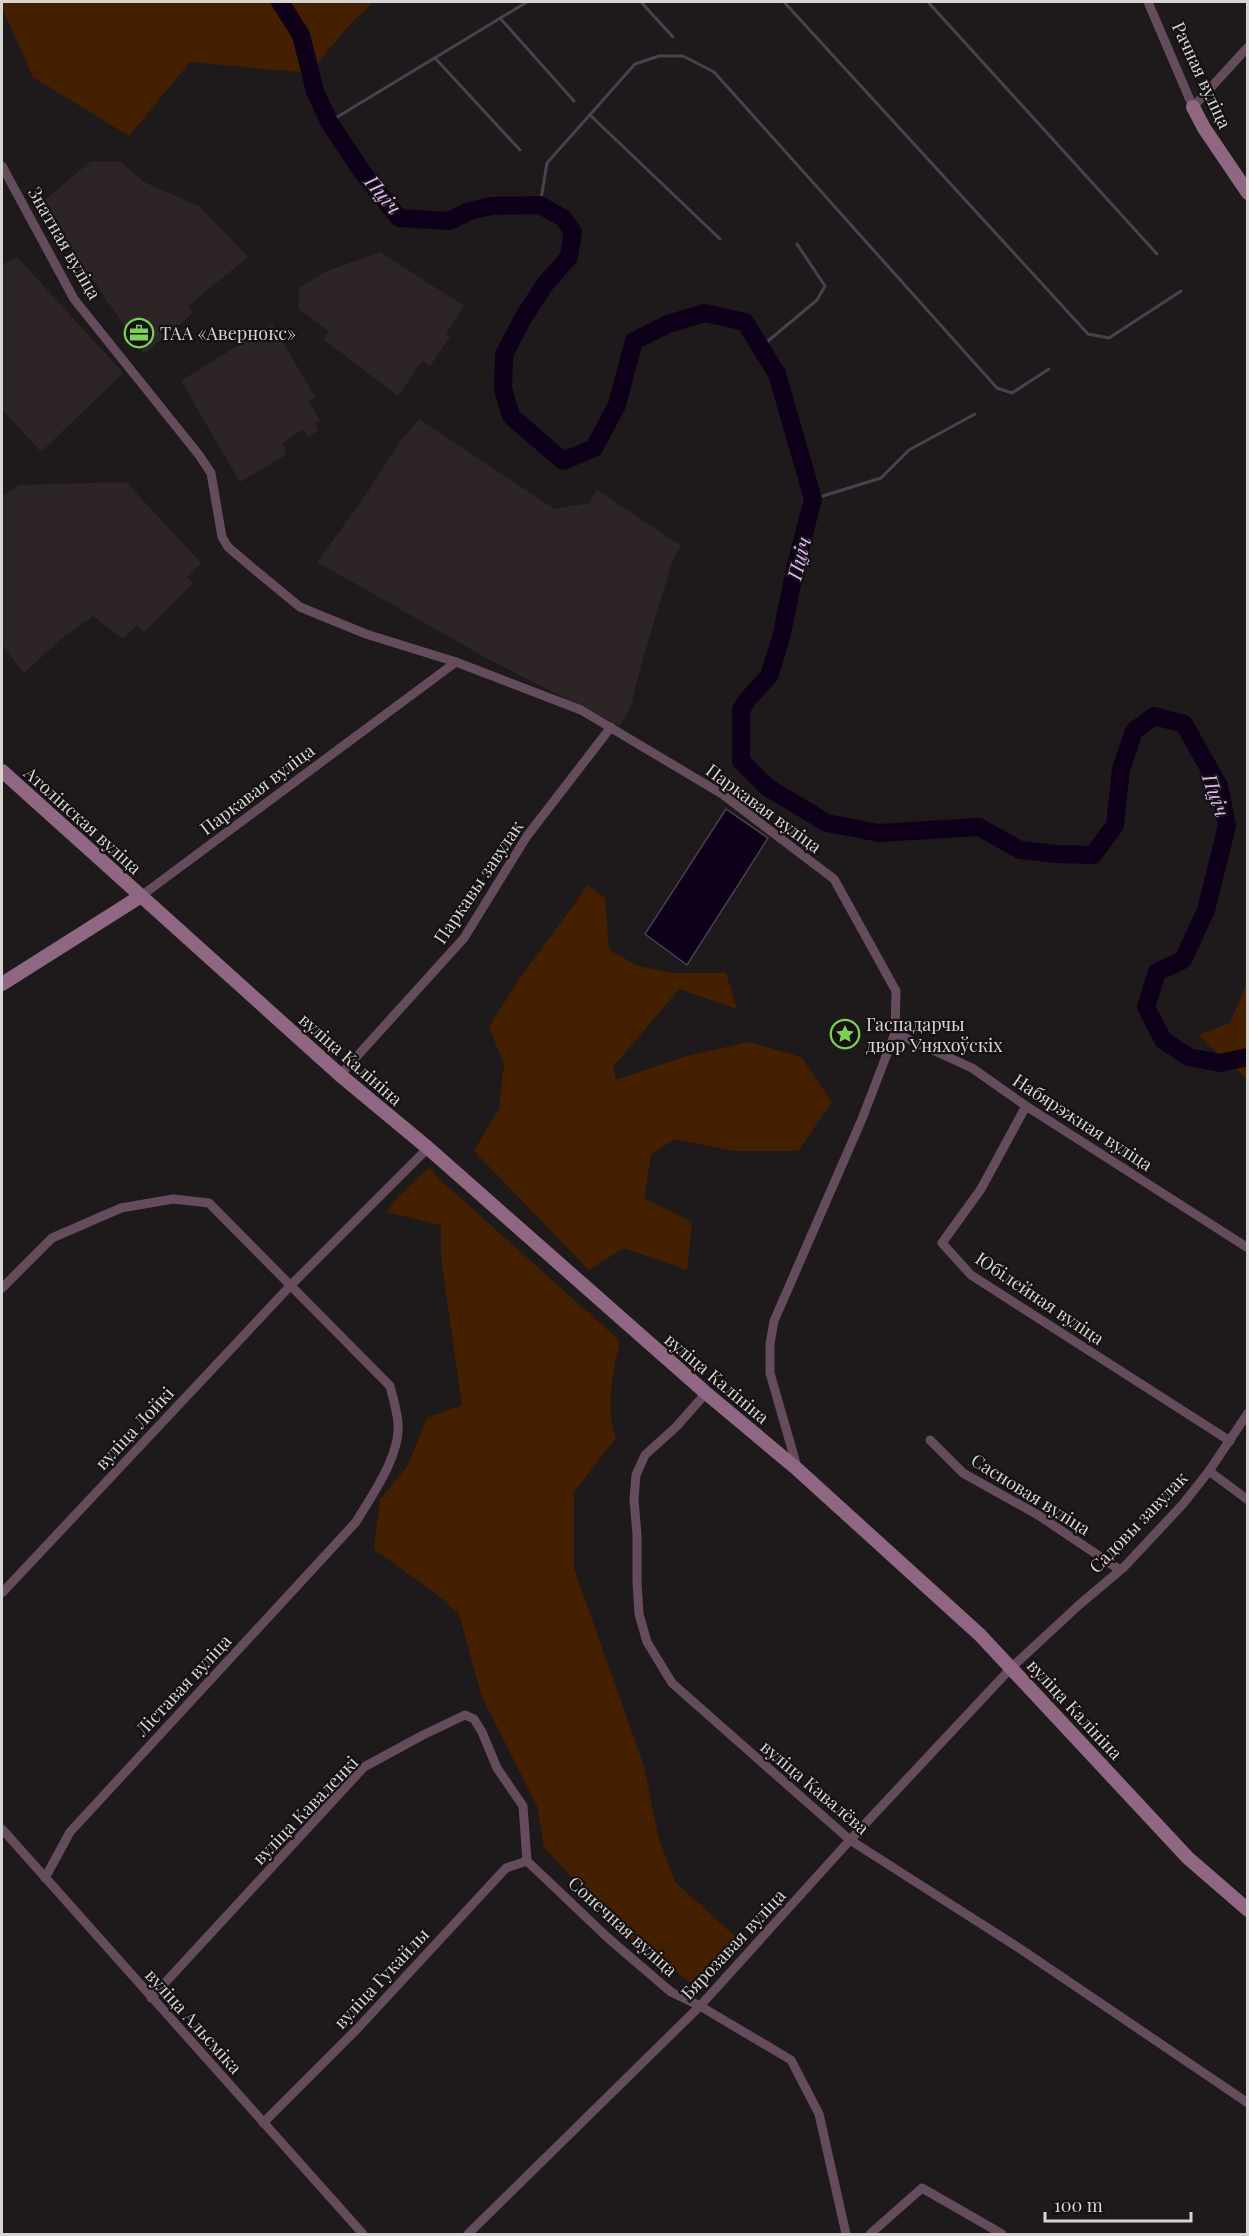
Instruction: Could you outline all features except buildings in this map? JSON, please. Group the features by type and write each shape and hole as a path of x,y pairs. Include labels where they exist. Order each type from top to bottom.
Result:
{"street":[{"name":"Рачная вуліца","path":"1148,2 1193,107 1204,128 1248,193"},
{"path":"1193,107 1248,47"},
{"name":"Знатная вуліца","path":"2,166 74,299 189,440 211,473 222,537 228,547 300,607 366,634 456,662"},
{"name":"Паркавая вуліца","path":"141,896 456,662 581,710 611,727 722,794 834,879 897,991 894,1033 862,1119 774,1321 770,1344 770,1373 797,1469"},
{"name":"Паркавы завулак","path":"340,1075 464,938 527,836 611,727"},
{"name":"Атолінская вуліца","path":"2,771 141,896"},
{"path":"2,984 141,896"},
{"name":"вуліца Калініна","path":"141,896 340,1075 428,1148 706,1393 797,1469 981,1635 1188,1858 1248,1910"},
{"name":"Набярэжная вуліца","path":"894,1033 972,1068 1026,1106 1248,1248"},
{"name":"Юбілейная вуліца","path":"1026,1106 981,1190 942,1243 971,1275 1230,1441"},
{"name":"вуліца Лойкі","path":"2,1593 291,1285 428,1148"},
{"path":"2,1288 52,1238 121,1208 173,1199 209,1203 291,1285"},
{"name":"Ліставая вуліца","path":"45,1878 70,1832 356,1522 394,1452 398,1425 390,1386 291,1285"},
{"name":"вуліца Кавалёва","path":"706,1393 676,1427 645,1455 636,1475 634,1499 639,1614 647,1642 672,1683 850,1840 1022,1950 1248,2103"},
{"name":"Садовы завулак","path":"1012,1667 1120,1570 1183,1503 1209,1472 1248,1413"},
{"name":"Сасновая вуліца","path":"930,1440 963,1473 1038,1515 1120,1570"},
{"path":"1209,1472 1248,1500"},
{"name":"Бярозавая вуліца","path":"468,2235 699,2006 1012,1667"},
{"name":"вуліца Каваленкі","path":"151,1998 364,1767 465,1715 474,1719 497,1768 523,1806 527,1861"},
{"name":"вуліца Альсміка","path":"2,1829 363,2235"},
{"name":"Сонечная вуліца","path":"527,1861 608,1938 671,1992 791,2060 819,2114 846,2235"},
{"name":"вуліца Гукайлы","path":"263,2123 358,2028 506,1868 527,1861"},
{"path":"870,2235 922,2188 1002,2235"}],"shaded area":[{"path":"2,2 374,2 352,22 309,73 190,62 129,136 33,77 2,8"},
{"name":"ТАА «Авернокс»","path":"91,161 121,162 144,182 199,206 248,257 188,306 193,313 144,354 40,204"},
{"path":"380,252 464,306 446,334 450,337 430,366 422,361 398,396 323,339 329,331 299,309 299,288 327,271"},
{"path":"17,257 123,373 41,452 2,409 2,265"},
{"path":"272,324 315,397 309,402 320,420 315,423 319,430 308,437 303,429 283,443 286,455 240,482 181,381"},
{"path":"419,419 554,509 589,503 597,490 681,546 673,559 631,705 620,726 488,659 317,562 361,502 399,443"},
{"path":"126,482 201,563 187,577 193,583 144,632 137,625 123,639 93,616 62,638 24,673 2,645 2,496 19,485"},
{"path":"726,809 768,838 687,965 645,934"},
{"path":"588,885 605,898 609,950 638,966 671,973 726,973 737,1009 679,989 613,1067 616,1080 687,1056 749,1042 801,1057 832,1102 798,1151 734,1151 674,1139 651,1155 644,1198 692,1222 687,1270 624,1248 589,1270 474,1151 499,1109 504,1065 489,1027 516,984"},
{"path":"1247,982 1248,1079 1198,1035 1230,1023"},
{"path":"430,1167 439,1179 620,1341 611,1403 611,1416 616,1438 574,1492 574,1569 644,1766 658,1836 675,1882 739,1940 691,1983 622,1933 544,1847 537,1806 482,1697 459,1614 435,1593 374,1549 380,1500 408,1465 427,1418 462,1405 441,1257 441,1225 386,1212 398,1197"}],"waterway":[{"name":"Пціч","path":"280,2 301,35 315,91 329,122 363,173 399,218 449,221 470,211 491,206 540,205 563,218 573,232 569,257 546,283 523,318 504,355 503,389 511,416 563,461 594,448 617,405 634,341 668,324 705,313 745,322 777,374 813,499 795,569 781,638 769,676 741,710 741,761 767,787 827,823 879,833 979,827 1020,850 1093,855 1115,825 1121,769 1134,731 1154,716 1184,724 1219,786 1227,826 1206,910 1183,960 1157,972 1146,1007 1163,1040 1189,1057 1220,1063 1248,1057"},
{"path":"329,122 527,2"},
{"path":"641,2 673,37"},
{"path":"784,2 1088,334 1109,338 1181,291"},
{"path":"928,2 1157,254"},
{"path":"500,18 574,101"},
{"path":"540,205 547,163 635,64 659,56 683,56 714,72 997,388 1012,393 1049,369"},
{"path":"435,58 520,150"},
{"path":"590,115 720,239"},
{"path":"762,346 817,300 825,286 797,244"},
{"path":"813,499 881,478 909,450 975,414"}],"place":[{"name":"ТАА «Авернокс»","path":"139,333"},
{"name":"Гаспадарчы двор Уняхоўскіх","path":"845,1034"}]}
